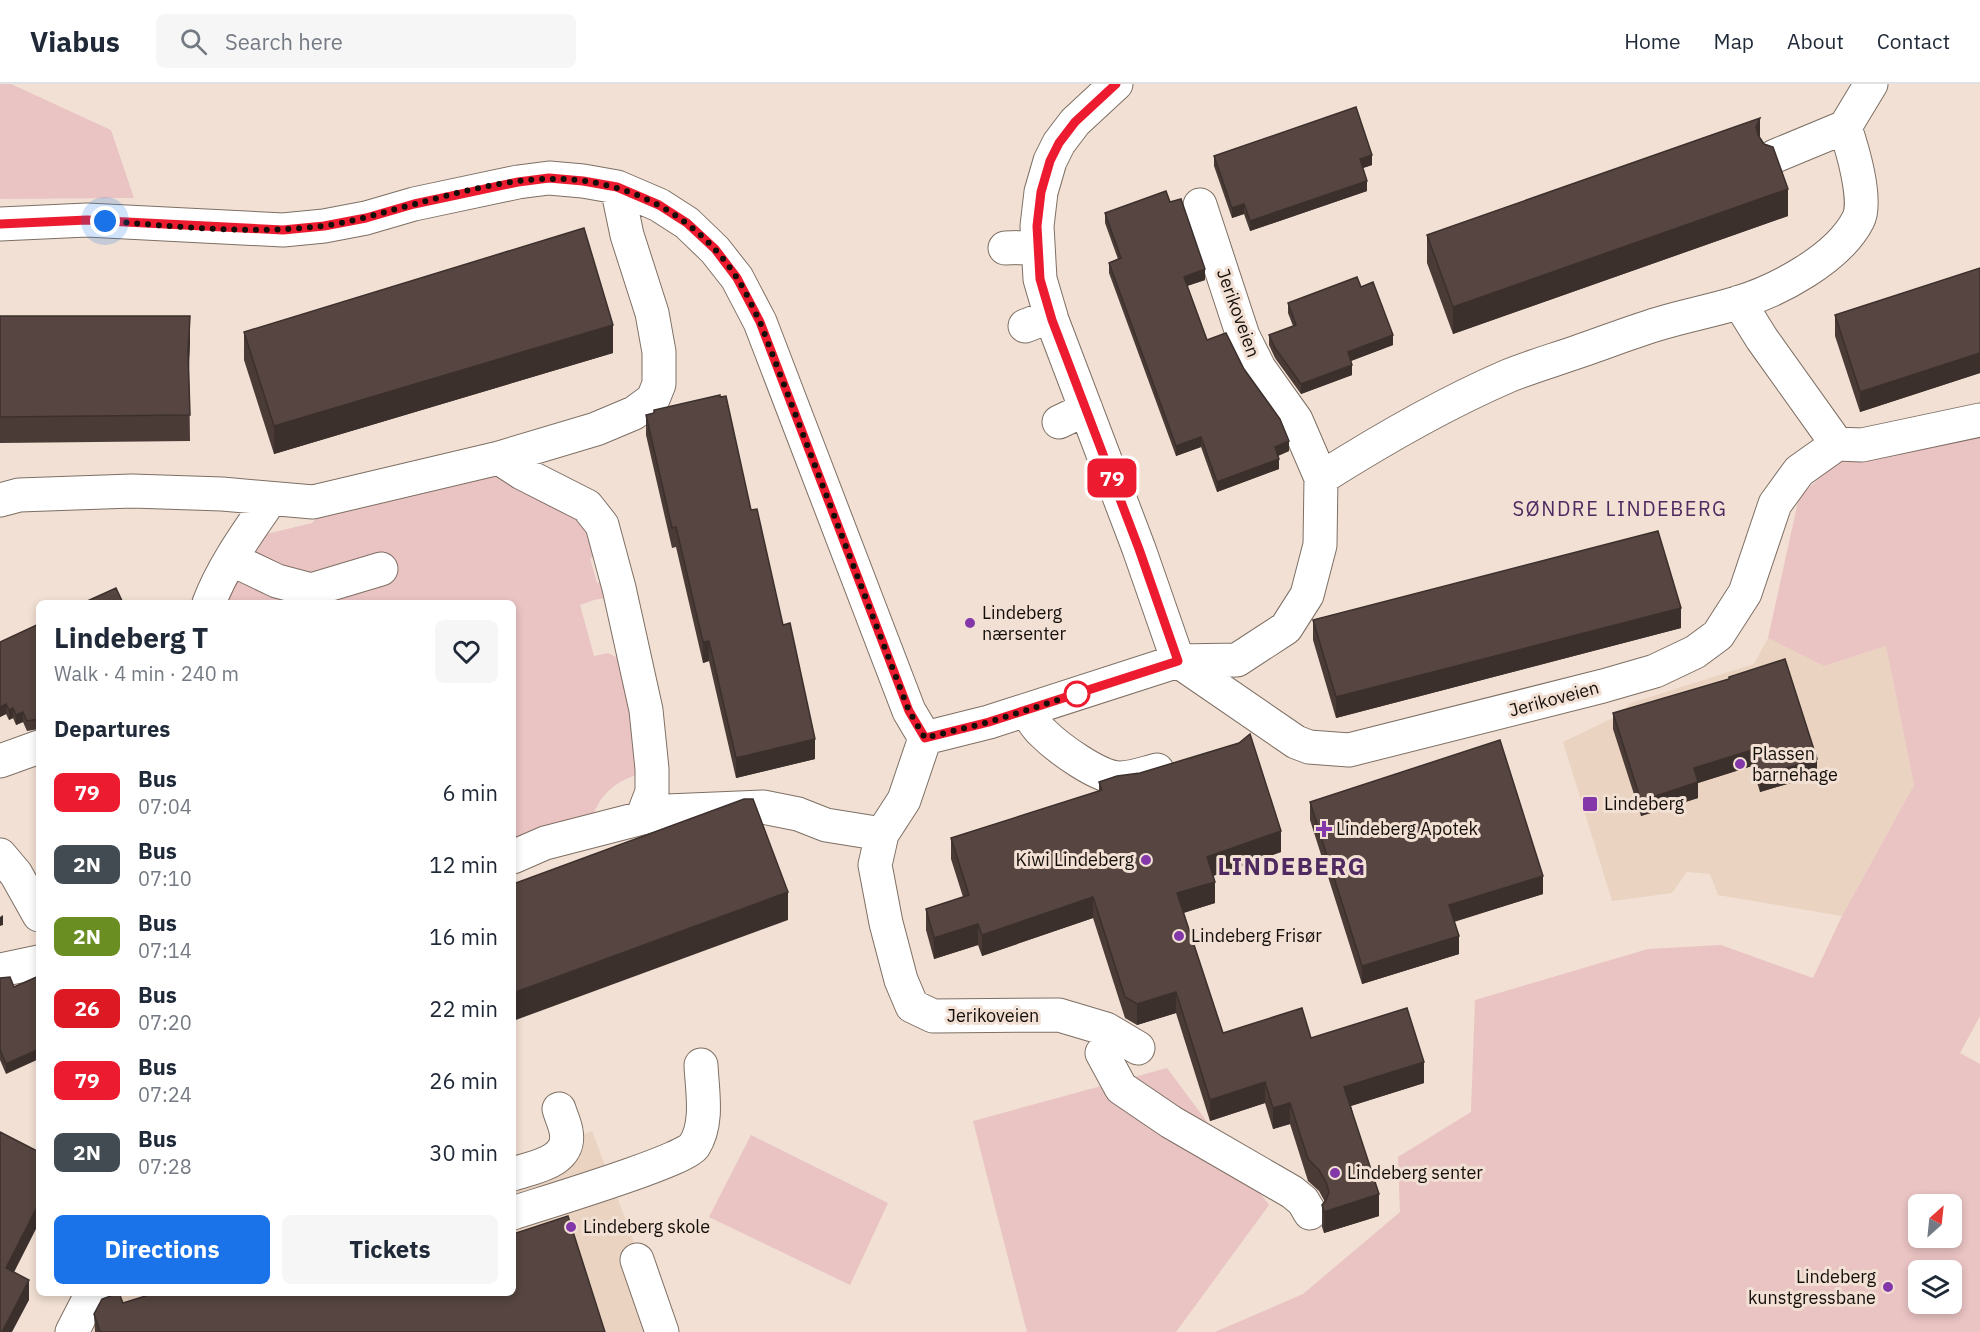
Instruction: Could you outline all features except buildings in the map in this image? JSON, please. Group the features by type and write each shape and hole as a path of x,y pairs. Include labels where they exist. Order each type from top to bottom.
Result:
{"street":[{"path":"1116,84 1075,122 1059,143 1050,161 1041,192 1037,226 1021,247 1040,279 1038,321 1073,415 1139,549 1178,661"},
{"path":"1775,156 1845,128 1871,84"},
{"path":"1321,478 1366,449 1444,406 1510,376 1658,324 1740,302 1792,279 1818,264 1842,242 1860,218 1859,184 1854,155 1845,128"},
{"path":"0,224 87,220 283,230 324,226 366,218 414,204 518,182 549,178 617,187 659,205 687,223 715,249 737,278 760,322 904,700 925,738"},
{"path":"0,500 19,495 132,491 222,494 313,502 499,458 596,429 634,413 653,399 659,384 659,352 652,313 627,235 617,187"},
{"name":"Jerikoveien","path":"1138,1048 1106,1029 1059,1015 933,1016 912,1006 901,980 889,935 875,865 882,834 904,800 925,738 989,722 1178,661 1237,660 1286,628 1307,594 1320,545 1321,478 1296,420 1259,368 1243,336 1200,205"},
{"path":"1740,302 1762,339 1837,444 1862,446 1980,420"},
{"name":"Jerikoveien","path":"1178,661 1296,742 1309,747 1349,750 1532,705 1655,671 1695,652 1718,634 1745,592 1775,504 1799,471 1837,444"},
{"path":"499,458 522,473 587,506 602,525 619,588 646,710 652,792 642,818"},
{"path":"210,600 231,559 270,500"},
{"path":"231,559 277,581 310,590 381,569"},
{"path":"1026,710 1041,732 1055,744 1106,776 1118,778 1135,776 1190,759"},
{"path":"0,761 36,748"},
{"path":"516,856 545,843 667,811 764,807 798,813 826,825 882,834"},
{"path":"0,855 16,874 36,910"},
{"path":"0,970 36,963"},
{"path":"1101,1053 1121,1088 1171,1122 1292,1192 1303,1201 1310,1213"},
{"path":"516,1212 636,1172 685,1154 693,1148 703,1122 701,1065"},
{"path":"516,1173 550,1162 561,1155 567,1141 567,1132 559,1109"},
{"path":"636,1260 662,1332"},
{"path":"72,1332 90,1296"}],"shaded area":[{"path":"0,84 11,84 111,130 134,198 0,199"},
{"path":"1980,431 1980,1016 1960,1053 1980,1064 1980,1332 1215,1332 1303,1294 1400,1212 1398,1157 1471,1112 1475,1000 1648,949 1721,945 1813,978 1842,916 1914,785 1886,646 1824,666 1768,638 1799,497 1836,462"},
{"path":"498,474 584,523 601,555 590,558 597,583 608,581 611,597 580,605 594,656 608,653 626,662 641,773 617,784 605,794 592,818 516,845 516,600 221,600 262,535 312,523 324,510"},
{"name":"Plassen barnehage","path":"1768,638 1824,666 1886,646 1914,785 1842,916 1718,895 1710,874 1687,872 1672,893 1612,901 1563,742 1617,716 1631,703 1754,664"},
{"path":"1167,1068 1269,1205 1176,1332 1027,1332 973,1121"},
{"name":"Lindeberg skole","path":"592,1131 668,1332 53,1332 71,1296 516,1296 516,1159"},
{"path":"751,1135 888,1203 850,1285 709,1217"}],"bus line":[{"name":"79","path":"0,224 87,220 283,230 324,226 366,218 473,190 549,178 617,187 659,205 687,223 715,249 737,278 760,322 909,711 925,738 989,722 1178,661 1139,549 1052,320 1040,279 1037,226 1041,192 1050,161 1059,143 1075,122 1116,84"}],"place":[{"name":"Lindeberg nærsenter","path":"970,623"},
{"name":"Plassen barnehage","path":"1740,764"},
{"name":"Lindeberg","path":"1590,804"},
{"name":"Lindeberg Apotek","path":"1324,829"},
{"name":"Kiwi Lindeberg","path":"1146,860"},
{"name":"Lindeberg Frisør","path":"1179,936"},
{"name":"Lindeberg senter","path":"1335,1173"},
{"name":"Lindeberg skole","path":"571,1227"},
{"name":"Lindeberg kunstgressbane","path":"1888,1287"}],"district":[{"name":"SØNDRE LINDEBERG","path":"1620,509"},
{"name":"LINDEBERG","path":"1292,867"}],"route":[{"path":"105,221 283,230 324,226 366,218 473,190 549,178 617,187 659,205 687,223 715,249 737,278 760,322 909,711 925,738 989,722 1077,694"}]}
